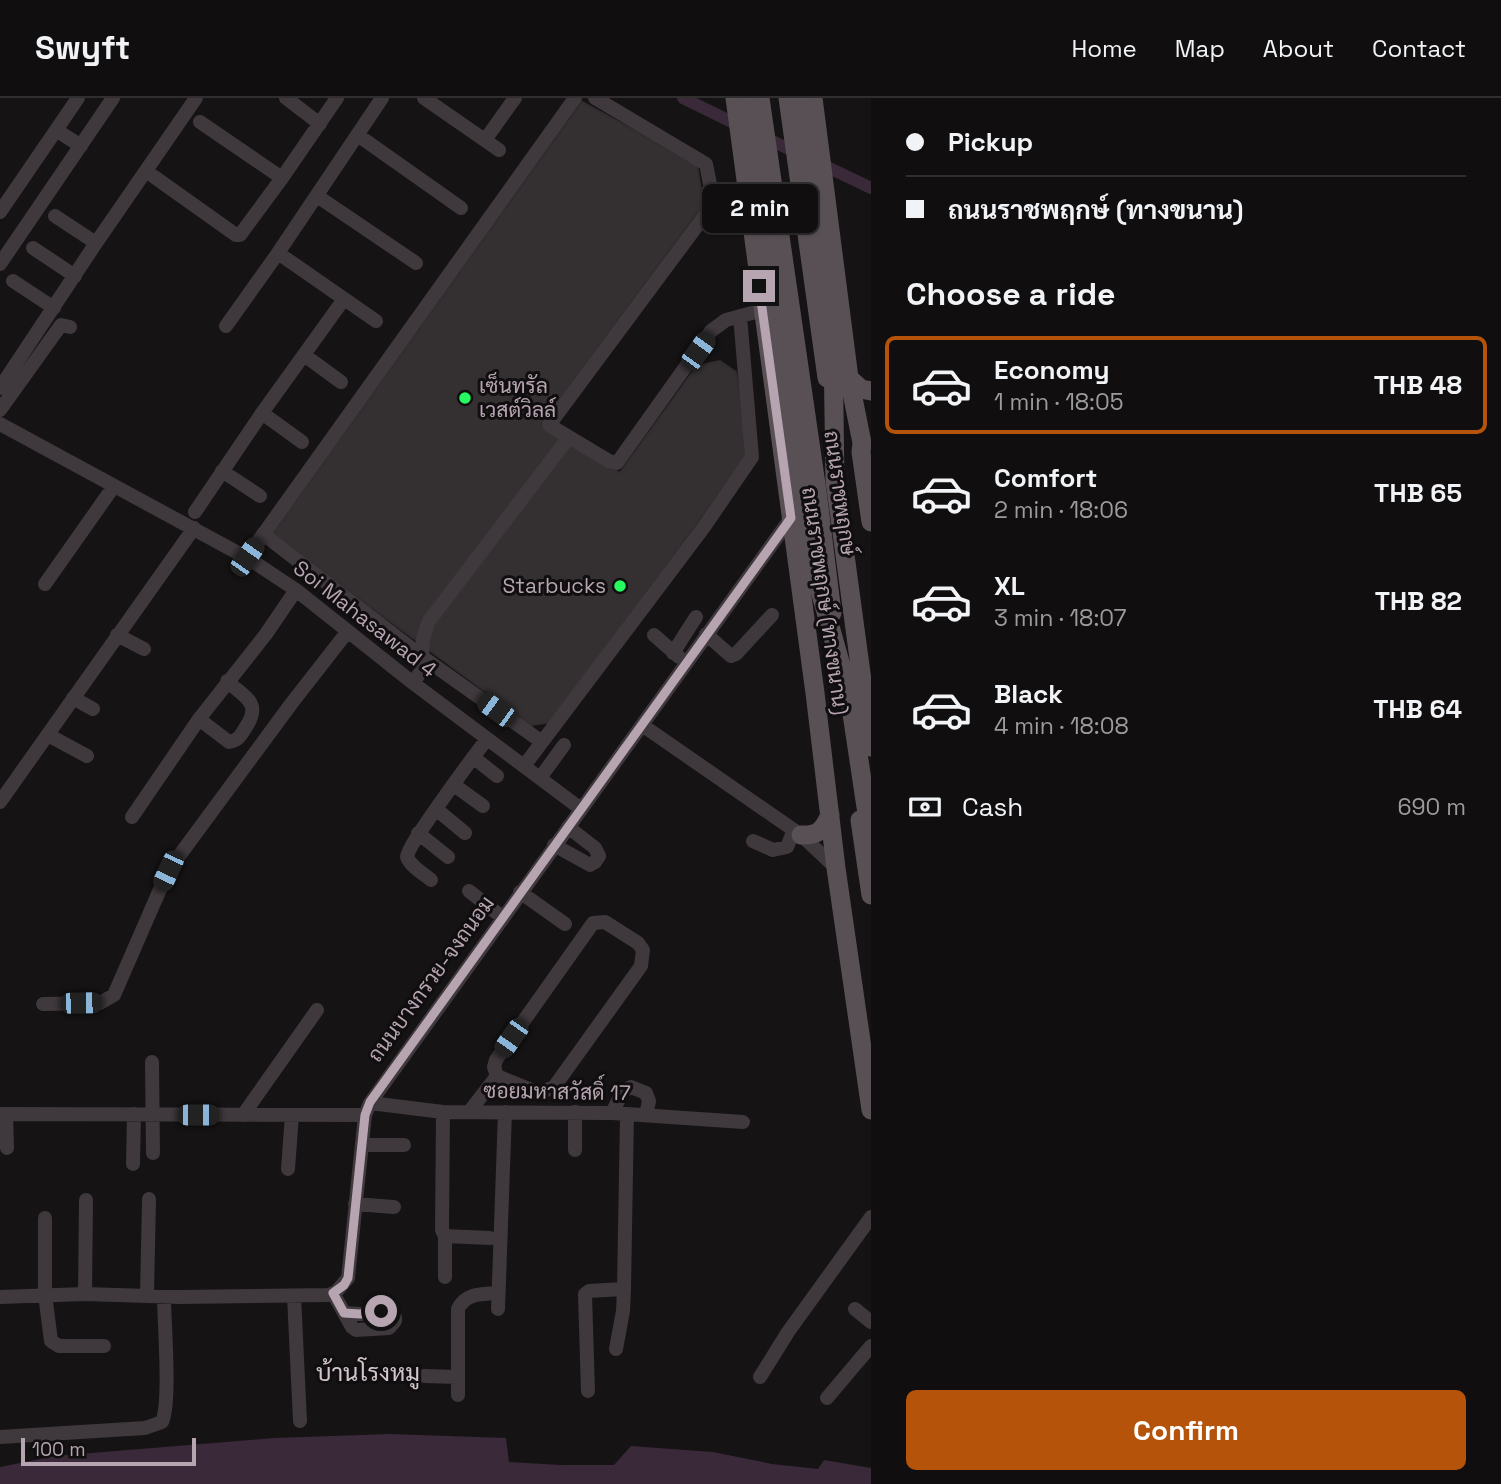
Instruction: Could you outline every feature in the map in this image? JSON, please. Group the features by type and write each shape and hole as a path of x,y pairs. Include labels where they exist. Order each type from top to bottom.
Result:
{"main road":[{"name":"ถนนราชพฤกษ์","path":"788,98 871,693"},
{"path":"800,98 833,346 835,481 871,747"},
{"path":"813,98 849,378 862,443 871,522"},
{"name":"ถนนราชพฤกษ์","path":"748,102 767,148 826,556 837,671 871,895"},
{"path":"748,102 806,541 849,694 871,840"},
{"name":"ถนนราชพฤกษ์ (ทางขนาน)","path":"748,102 740,141 800,579 836,868 871,1110"},
{"path":"838,456 844,336"},
{"path":"849,378 861,388 871,391"},
{"path":"800,579 837,671"},
{"path":"797,832 813,835 823,830 830,815"}],"street":[{"path":"0,212 78,98"},
{"path":"0,264 113,98"},
{"path":"286,98 320,124"},
{"path":"153,176 236,234 243,233 337,98"},
{"path":"226,326 359,136 382,98"},
{"path":"485,140 514,98"},
{"path":"247,557 575,98"},
{"path":"595,98 706,164 711,188 710,207 549,425 609,461 617,463 711,331 726,320 763,310"},
{"path":"427,99 499,150"},
{"path":"0,388 190,100"},
{"path":"200,122 282,178"},
{"path":"56,130 81,146"},
{"path":"359,136 461,208"},
{"path":"317,196 416,264"},
{"path":"55,216 96,243"},
{"path":"33,248 75,275"},
{"path":"278,253 376,321"},
{"path":"13,281 54,308"},
{"path":"195,512 344,299"},
{"path":"524,766 704,527 752,457 740,316"},
{"path":"0,410 61,325 70,327"},
{"path":"304,355 341,382"},
{"path":"262,413 302,442"},
{"name":"Soi Mahasawad 4","path":"0,424 247,557 296,590 413,683 581,808"},
{"path":"862,443 871,424"},
{"path":"413,683 426,659 423,638 429,621 569,437"},
{"path":"222,471 260,496"},
{"path":"45,583 114,486"},
{"name":"ถนนบางกรวย-จงถนอม","path":"333,1293 344,1285 348,1278 367,1109 502,917 791,518"},
{"path":"0,802 194,528"},
{"path":"263,534 426,659 542,742"},
{"path":"132,817 199,719 266,634 296,590"},
{"path":"706,634 731,656 736,654 772,615"},
{"path":"673,653 696,617"},
{"path":"43,1004 100,1003 114,995 168,871 348,631"},
{"path":"117,635 144,649"},
{"path":"654,635 685,663"},
{"path":"199,719 229,742 239,738 254,715 254,710 251,703 227,681"},
{"path":"73,698 93,709"},
{"path":"642,725 797,832 836,868"},
{"path":"48,735 87,756"},
{"path":"431,880 407,857 407,852 487,739"},
{"path":"540,778 564,745"},
{"path":"473,757 497,776"},
{"path":"454,785 484,806"},
{"path":"436,809 465,833"},
{"path":"554,845 583,863 590,865 595,862 599,856 595,848 568,827"},
{"path":"753,841 774,850 787,848 797,832"},
{"path":"418,833 448,857"},
{"path":"469,891 502,917"},
{"path":"520,892 565,924"},
{"path":"605,922 638,943 643,950 641,966 554,1087 539,1093 497,1076 494,1067 496,1060 593,923 605,922"},
{"path":"243,1115 317,1010"},
{"path":"152,1062 153,1153"},
{"path":"470,1112 497,1076"},
{"path":"616,1349 624,1289 619,1113 623,1091 631,1087 646,1093 649,1101 646,1115"},
{"name":"ซอยมหาสวัสดิ์ 17","path":"5,1111 153,1115 292,1115 367,1109 575,1112 743,1122"},
{"path":"5,1111 6,1148"},
{"path":"443,1112 440,1223 445,1236 444,1276"},
{"path":"498,1309 505,1112"},
{"path":"575,1112 575,1150"},
{"path":"133,1164 134,1114"},
{"path":"288,1169 292,1115"},
{"path":"362,1144 404,1145"},
{"path":"85,1294 86,1199"},
{"path":"147,1296 149,1199"},
{"path":"355,1204 394,1207"},
{"path":"760,1377 788,1332 871,1217"},
{"path":"45,1218 45,1294 50,1336 54,1344 59,1346 104,1346"},
{"path":"445,1236 490,1238"},
{"path":"588,1391 585,1294 589,1291 624,1289"},
{"path":"0,1297 45,1294 294,1296 333,1293 344,1313"},
{"path":"458,1395 457,1324 461,1301 468,1297 498,1293"},
{"path":"294,1296 300,1420"},
{"path":"0,1437 145,1428 162,1422 166,1395 164,1297"},
{"path":"855,1309 871,1322"},
{"path":"827,1398 871,1346"},
{"path":"424,1376 458,1377"}],"shaded area":[{"path":"390,1434 506,1438 509,1462 614,1465 631,1446 713,1452 772,1464 818,1469 824,1460 871,1468 871,1484 0,1484 0,1467 55,1456 274,1438"}],"building":[{"name":"เซ็นทรัล เวสต์วิลล์","path":"582,102 697,165 703,204 541,425 620,473 697,366 720,361 736,372 748,453 552,722 531,725 272,534"}],"waterway":[{"path":"683,98 742,127"},
{"path":"762,136 799,154"},
{"path":"819,163 871,188"}],"place":[{"name":"เซ็นทรัล เวสต์วิลล์","path":"465,398"},
{"name":"Starbucks","path":"620,586"}],"district":[{"name":"บ้านโรงหมู","path":"368,1373"}],"route":[{"path":"381,1311 344,1313 333,1293 344,1285 348,1278 365,1115 370,1102 791,518 759,286"}]}
